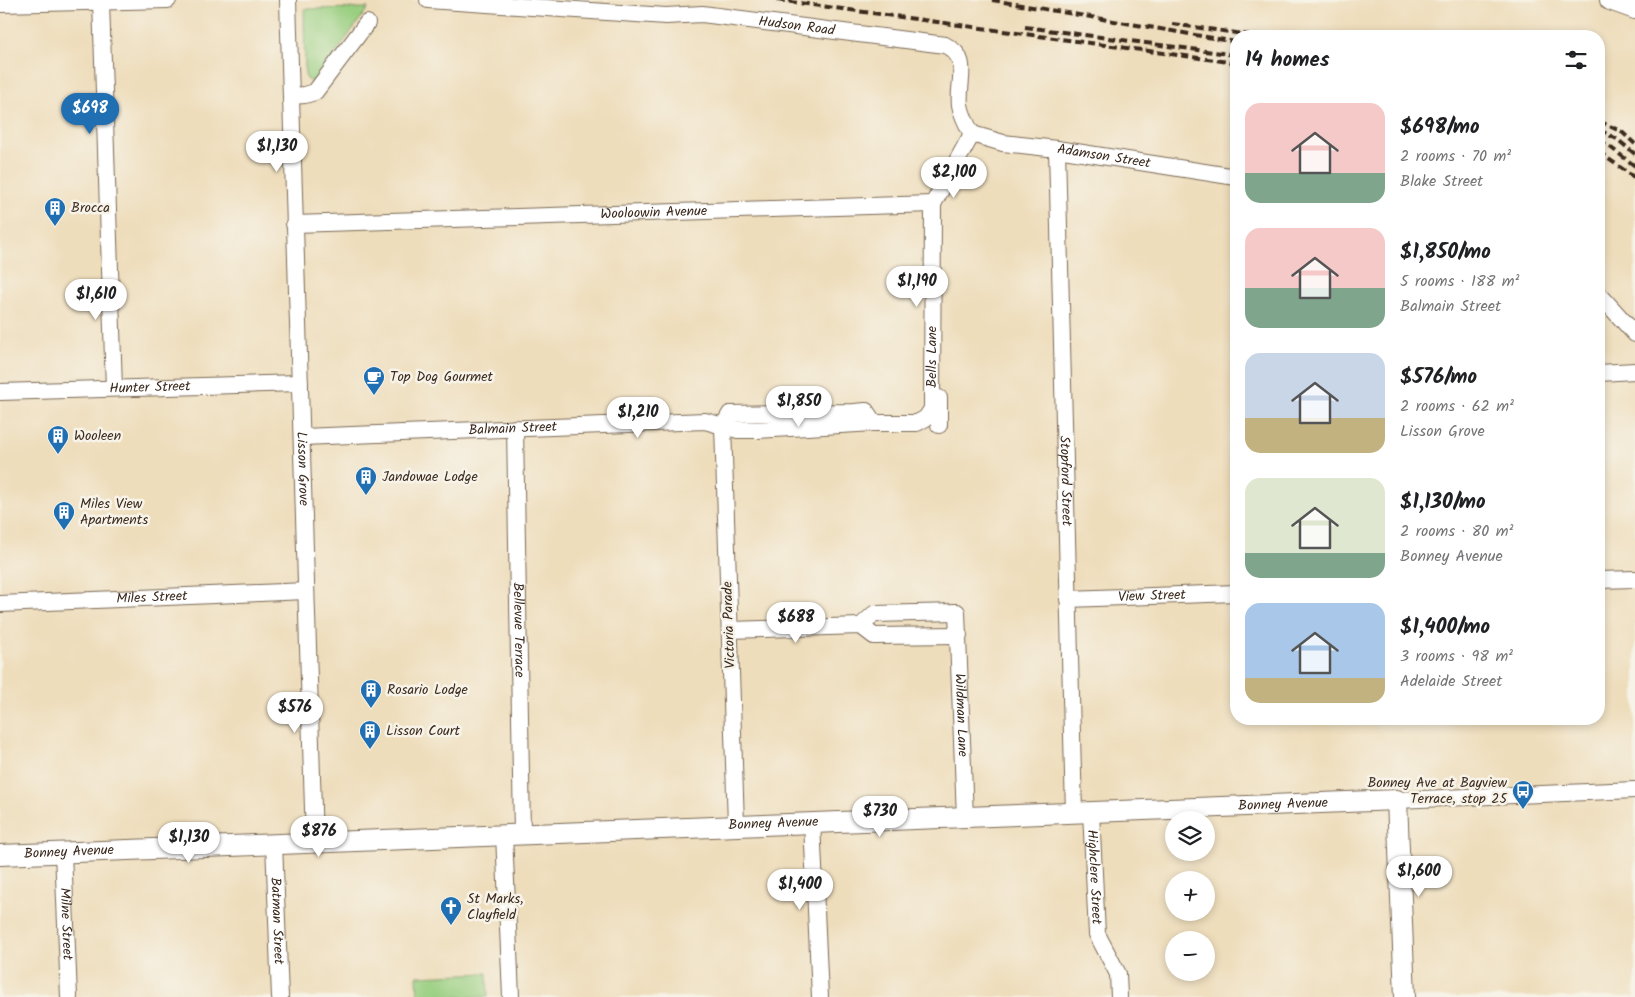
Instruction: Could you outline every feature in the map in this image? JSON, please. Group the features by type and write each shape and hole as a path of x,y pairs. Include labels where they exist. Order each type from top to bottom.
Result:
{"street":[{"path":"0,4 168,0"},
{"name":"Lisson Grove","path":"288,0 314,841"},
{"name":"Hudson Road","path":"428,0 666,16 702,14 944,45 953,49 959,56 962,64 960,103 963,116 972,134"},
{"path":"1610,0 1635,8"},
{"path":"101,2 114,388"},
{"path":"291,96 305,96 316,92 367,23"},
{"path":"933,204 972,134"},
{"name":"Adamson Street","path":"972,134 1003,143 1058,149 1230,175"},
{"name":"Stopford Street","path":"1058,149 1068,598 1083,813"},
{"name":"Wooloowin Avenue","path":"294,224 933,204"},
{"name":"Bells Lane","path":"933,204 933,422"},
{"path":"1605,301 1635,334"},
{"path":"1605,373 1635,371"},
{"name":"Hunter Street","path":"0,392 300,383"},
{"name":"Balmain Street","path":"302,436 705,421 738,430 933,422"},
{"name":"Victoria Parade","path":"723,426 736,825"},
{"name":"Bellevue Terrace","path":"511,997 515,428"},
{"path":"1605,580 1635,579"},
{"name":"Miles Street","path":"0,604 306,591"},
{"name":"View Street","path":"1068,598 1230,593"},
{"name":"Wildman Lane","path":"860,626 874,614 957,612 964,818"},
{"path":"730,630 860,626 874,636 958,635"},
{"name":"Bonney Avenue","path":"0,855 513,833 964,818 1635,790"},
{"path":"1397,800 1405,997"},
{"name":"Highclere Street","path":"1083,813 1097,934 1118,974 1119,997"},
{"path":"812,823 820,997"},
{"name":"Batman Street","path":"274,843 280,997"},
{"name":"Milne Street","path":"63,852 69,997"}],"green space":[{"path":"368,8 316,80 311,82 307,79 305,75 304,9"},
{"path":"487,973 488,997 418,997 417,976"}],"railway":[{"path":"777,0 1230,62"},
{"path":"992,0 1230,41"},
{"path":"1172,24 1230,32"},
{"path":"1025,27 1230,54"},
{"path":"1605,124 1622,132 1635,144"},
{"path":"1605,133 1617,139 1635,154"},
{"path":"1605,144 1635,166"},
{"path":"1605,156 1635,178"}],"place":[{"name":"Brocca","path":"55,227"},
{"name":"Top Dog Gourmet","path":"374,396"},
{"name":"Wooleen","path":"58,455"},
{"name":"Jandowae Lodge","path":"366,496"},
{"name":"Miles View Apartments","path":"64,531"},
{"name":"Rosario Lodge","path":"371,709"},
{"name":"Lisson Court","path":"370,750"},
{"name":"Bonney Ave at Bayview Terrace, stop 25","path":"1523,810"},
{"name":"St Marks, Clayfield","path":"451,926"}]}
